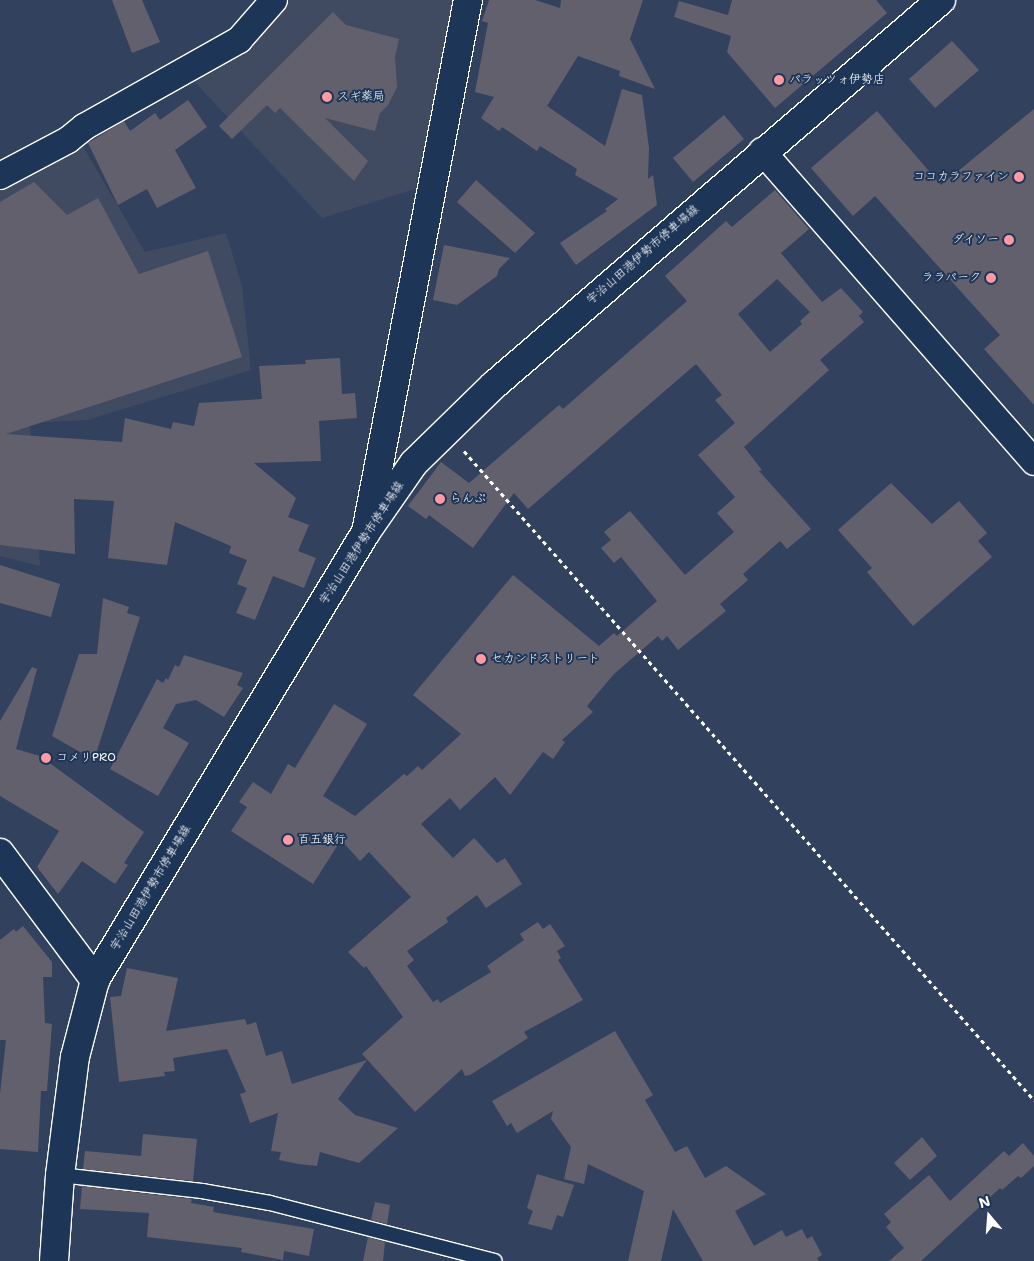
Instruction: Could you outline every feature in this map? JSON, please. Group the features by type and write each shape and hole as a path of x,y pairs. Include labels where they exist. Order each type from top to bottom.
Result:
{"main road":[{"path":"366,532 468,0"},
{"name":"宇治山田港伊勢市停車場線","path":"54,1261 60,1174 75,1057 95,980 366,532 414,464 445,430 762,152 941,0"},
{"path":"0,853 95,980"}],"street":[{"path":"0,176 68,140 84,126 239,40 274,0"},
{"path":"762,152 1034,462"}],"lane":[{"path":"60,1174 202,1191 270,1203 495,1261"}],"path":[{"path":"445,430 1034,1100"}],"shaded area":[{"path":"289,0 455,0 415,189 322,218 191,78 243,53"},
{"path":"82,145 145,252 226,233 242,286 251,370 87,420 30,423 40,566 0,556 0,189"}],"building":[{"path":"112,0 142,0 160,42 132,53"},
{"path":"489,0 535,0 560,8 561,0 643,0 630,39 655,89 619,76 620,71 578,56 547,106 605,146 622,89 642,95 649,148 648,179 653,175 657,205 576,265 560,243 607,211 605,209 618,199 575,175 577,169 540,146 537,151 502,127 499,131 481,118 494,97 475,92 488,23 482,21"},
{"name":"パラッツォ伊勢店","path":"732,0 876,0 887,13 775,108 727,52 731,36 674,17 679,1 728,15"},
{"name":"スギ薬局","path":"333,12 346,25 399,39 395,57 397,87 388,105 380,113 375,131 325,118 368,161 354,181 280,108 275,113 267,105 232,139 219,126"},
{"path":"952,41 979,70 935,108 909,79"},
{"path":"188,100 207,127 175,150 196,188 157,208 147,189 118,205 88,143 124,121 130,131 155,113 160,120"},
{"name":"ララパーク","path":"1034,109 1034,405 984,349 1000,335 875,196 853,216 811,168 877,111 941,185"},
{"path":"724,115 744,139 693,182 673,158"},
{"path":"476,180 535,233 515,253 457,202"},
{"path":"34,182 67,215 98,198 139,274 208,251 242,357 6,434 122,442 125,418 171,429 173,422 194,426 199,403 262,399 259,366 306,364 305,360 340,358 342,394 355,393 357,418 319,421 321,461 254,463 296,498 288,517 309,525 298,551 316,558 304,588 273,576 255,620 236,613 247,588 237,584 247,560 229,553 231,546 175,522 167,565 108,558 114,501 74,499 75,554 0,545 0,202"},
{"path":"775,190 809,229 781,253 822,302 841,288 863,312 859,316 864,322 820,360 829,370 744,447 762,470 759,471 811,529 787,549 780,541 743,574 748,580 720,604 726,611 678,650 667,636 662,641 658,636 614,674 587,706 593,712 562,740 565,742 553,759 543,752 510,795 495,777 460,810 450,798 421,824 453,858 474,838 497,863 505,858 522,884 486,908 477,895 446,918 448,922 407,951 414,960 407,966 433,1002 438,999 440,1003 491,972 487,966 524,940 520,934 538,922 543,929 550,924 565,946 557,951 561,958 558,960 583,1000 524,1032 528,1038 470,1075 465,1076 462,1069 415,1112 362,1054 403,1017 366,966 364,968 348,952 411,897 369,852 360,861 341,840 313,884 231,831 247,807 239,802 253,782 271,794 288,764 295,768 334,704 367,724 323,796 355,816 404,774 407,776 418,766 422,770 461,734 413,695 513,575 599,646 614,633 617,636 657,601 621,557 614,563 601,548 611,540 604,532 630,511 685,575 734,532 717,513 735,497 698,455 735,423 715,400 722,395 696,364 528,509 514,493 473,548 429,515 426,519 408,506 441,462 469,483 559,405 563,409 687,301 665,276 726,221 732,227","holes":["777,279 810,312 800,321 802,324 770,352 738,314"]},
{"path":"444,245 510,258 499,269 497,276 457,305 433,300"},
{"path":"891,483 932,524 959,501 987,533 978,541 992,557 913,626 867,572 872,568 838,530"},
{"path":"0,565 60,584 51,617 0,603"},
{"path":"103,598 129,607 127,613 140,617 94,760 52,736 79,654 97,654"},
{"path":"184,655 243,673 237,685 243,688 224,717 196,700 176,704 163,728 189,743 158,796 110,769 157,679 163,683 166,678 168,680 175,665 179,667"},
{"path":"32,667 37,669 16,749 40,756 144,832 124,863 128,865 115,884 82,861 58,894 37,867 59,831 0,796 0,721"},
{"path":"23,926 52,962 52,977 43,977 45,1023 52,1024 47,1091 41,1091 38,1152 0,1149 0,1094 6,1040 0,1040 0,940 14,929 16,932"},
{"path":"127,968 178,978 166,1031 245,1019 247,1025 256,1022 266,1056 282,1051 292,1084 367,1060 338,1099 355,1115 398,1128 359,1163 320,1152 317,1166 298,1164 279,1160 281,1152 271,1151 278,1113 250,1123 240,1094 246,1092 227,1049 173,1058 175,1071 164,1072 165,1076 119,1082 110,997 121,996"},
{"path":"615,1031 653,1095 645,1100 675,1152 687,1146 705,1178 726,1166 766,1194 735,1211 754,1246 782,1230 786,1237 802,1229 807,1239 812,1236 822,1255 817,1258 819,1261 703,1261 673,1209 661,1261 628,1261 644,1191 588,1164 584,1184 564,1179 571,1147 551,1119 553,1111 517,1133 511,1123 507,1126 492,1101"},
{"path":"143,1134 197,1139 193,1181 83,1169 85,1151 141,1156"},
{"path":"922,1137 937,1156 910,1180 894,1163"},
{"path":"1023,1143 1034,1156 1034,1166 1021,1178 1018,1176 1002,1190 1000,1188 921,1261 889,1261 904,1248 886,1227 891,1222 884,1214 929,1175 950,1201 1004,1151 1009,1156"},
{"path":"537,1174 574,1185 563,1217 557,1215 552,1230 528,1224 533,1211 527,1208"},
{"path":"82,1186 192,1199 191,1203 214,1207 213,1212 314,1229 309,1256 284,1251 283,1260 241,1252 242,1248 147,1237 149,1213 80,1209"},
{"path":"375,1202 390,1205 387,1224 371,1220"},
{"path":"368,1237 385,1242 383,1261 363,1261"}],"place":[{"name":"パラッツォ伊勢店","path":"779,80"},
{"name":"スギ薬局","path":"327,97"},
{"name":"ココカラファイン","path":"1019,177"},
{"name":"ダイソー","path":"1009,240"},
{"name":"ララパーク","path":"991,278"},
{"name":"らんぷ","path":"440,499"},
{"name":"セカンドストリート","path":"481,659"},
{"name":"コメリPRO","path":"46,758"},
{"name":"百五銀行","path":"288,840"}]}
